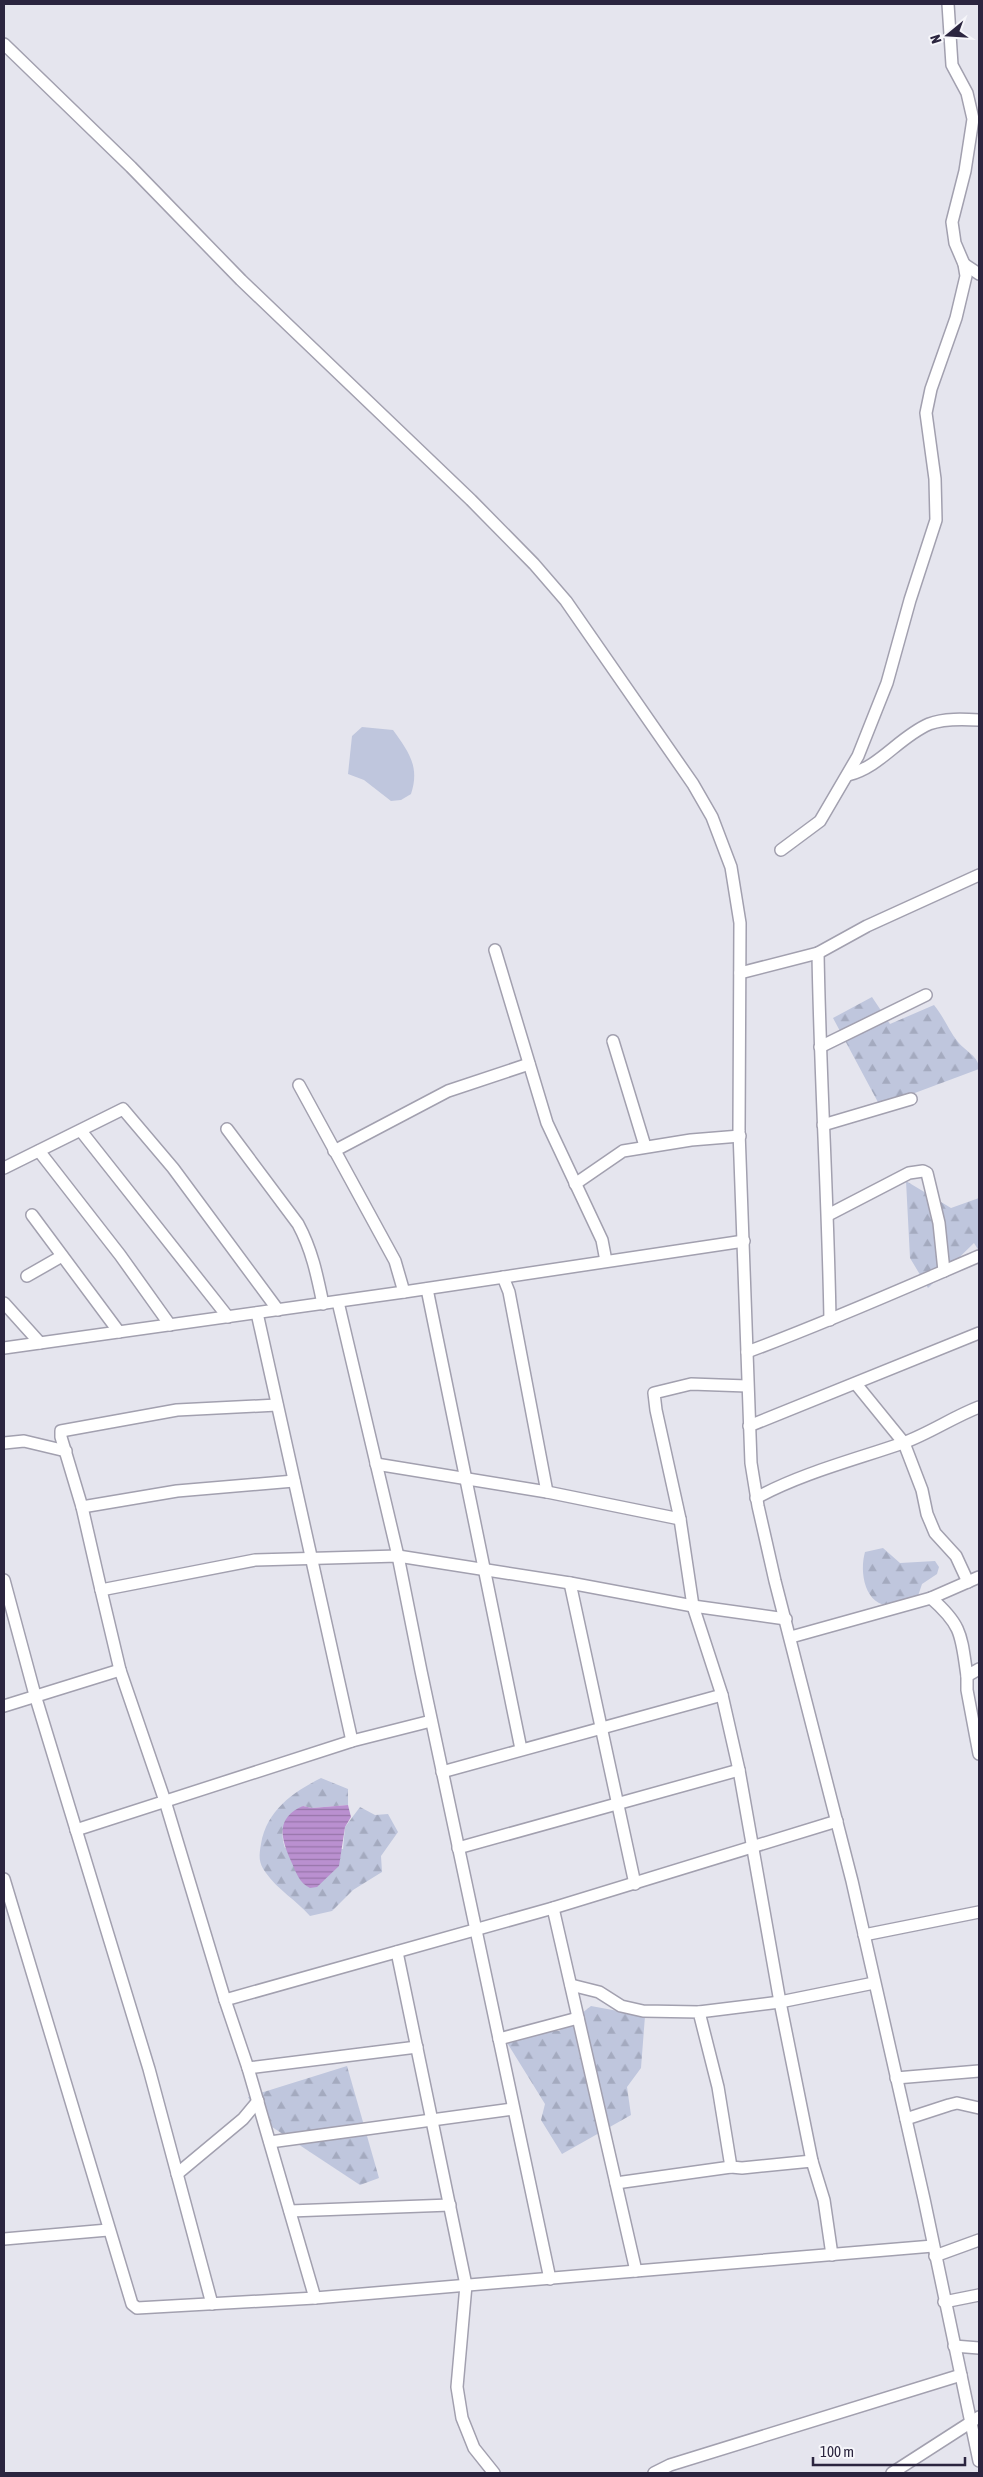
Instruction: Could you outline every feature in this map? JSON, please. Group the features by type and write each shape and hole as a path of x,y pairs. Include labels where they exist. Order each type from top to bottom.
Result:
{"street":[{"path":"781,850 820,821 848,775 876,714 887,683 910,600 934,528 935,487 927,407 963,294 966,276 964,264 955,243 952,222 965,171 973,118 971,104 952,65 948,4"},
{"path":"4,44 131,167 241,280 477,506 534,564 566,601 693,784 712,817 725,850 736,890 740,923 740,1136 750,1462 756,1498 864,1935 906,2119 954,2346 975,2420 979,2461"},
{"path":"964,264 979,274"},
{"path":"848,775 870,767 911,734 931,723 979,720"},
{"path":"740,973 818,954 867,926 979,875"},
{"path":"495,950 547,1123 602,1240 606,1261"},
{"path":"818,954 830,1320"},
{"path":"820,1047 926,995"},
{"path":"613,1041 644,1146"},
{"path":"334,1151 448,1091 529,1064"},
{"path":"299,1085 395,1261 404,1292"},
{"path":"823,1125 910,1100"},
{"path":"4,1168 123,1109 127,1111 173,1168 278,1310"},
{"path":"227,1129 298,1224 312,1254 323,1304"},
{"path":"81,1131 228,1317"},
{"path":"575,1184 623,1151 644,1146 740,1136"},
{"path":"39,1151 120,1255 170,1325"},
{"path":"828,1215 909,1173 923,1171 927,1173 934,1197 944,1270"},
{"path":"32,1215 119,1332"},
{"path":"4,1348 338,1302 744,1241"},
{"path":"27,1276 62,1256"},
{"path":"747,1352 830,1320 979,1256"},
{"path":"503,1277 509,1292 547,1492"},
{"path":"427,1289 522,1750"},
{"path":"338,1302 398,1556 475,1930 550,2279"},
{"path":"4,1303 40,1343"},
{"path":"257,1313 352,1741"},
{"path":"749,1426 979,1333"},
{"path":"747,1386 691,1384 654,1393 680,1519 693,1606 722,1695 739,1770 780,2002 812,2161 824,2200 832,2255"},
{"path":"856,1384 904,1443 922,1490 927,1514 935,1533 956,1556 968,1582"},
{"path":"277,1405 177,1410 61,1431 82,1507 120,1670 165,1801 225,2000 248,2068 315,2298"},
{"path":"756,1498 778,1486 934,1431 979,1407"},
{"path":"4,1443 24,1441 66,1451"},
{"path":"376,1464 547,1492 680,1519"},
{"path":"82,1507 177,1490 294,1481"},
{"path":"101,1590 255,1560 398,1556 485,1568 693,1606 786,1618"},
{"path":"791,1637 930,1598 979,1578"},
{"path":"4,1580 35,1695 149,2069 212,2304"},
{"path":"570,1583 635,1884"},
{"path":"930,1598 950,1614 960,1634 967,1676 967,1690 979,1754"},
{"path":"967,1676 979,1669"},
{"path":"4,1706 120,1670"},
{"path":"442,1772 722,1695"},
{"path":"76,1830 352,1741 431,1720"},
{"path":"458,1848 616,1802 739,1770"},
{"path":"225,2000 553,1908 837,1821"},
{"path":"4,1879 108,2230 134,2307 141,2309 315,2298 832,2255 934,2251 979,2240"},
{"path":"553,1908 636,2271"},
{"path":"864,1935 979,1912"},
{"path":"396,1952 466,2286 457,2387 462,2418 474,2448 494,2473"},
{"path":"571,1985 599,1992 621,2006 643,2011 699,2012 780,2002 874,1982"},
{"path":"699,2012 718,2087 732,2167"},
{"path":"499,2039 578,2018"},
{"path":"248,2068 417,2047"},
{"path":"896,2078 979,2071"},
{"path":"177,2174 243,2119 258,2101"},
{"path":"906,2119 949,2105 957,2104 979,2108"},
{"path":"270,2142 513,2109"},
{"path":"616,2184 732,2167 742,2168 812,2161"},
{"path":"290,2212 450,2204"},
{"path":"4,2239 108,2230"},
{"path":"944,2302 979,2295"},
{"path":"954,2346 979,2348"},
{"path":"654,2473 670,2465 961,2375"},
{"path":"892,2473 975,2420"}],"green space":[{"path":"362,727 393,730 404,745 413,768 414,776 411,794 401,800 391,801 364,780 348,774 352,736"},
{"path":"872,997 890,1024 934,1005 958,1042 977,1061 979,1069 880,1106 833,1018"},
{"path":"906,1181 951,1208 979,1198 979,1251 974,1243 928,1288 910,1258"},
{"path":"883,1548 900,1563 935,1561 939,1567 937,1574 922,1584 917,1599 894,1606 884,1605 870,1595 864,1579 863,1560 865,1552"},
{"path":"321,1778 348,1789 348,1805 312,1808 303,1806 288,1820 283,1828 285,1848 343,1849 345,1827 360,1807 375,1815 388,1814 398,1832 381,1856 382,1872 353,1890 332,1911 310,1916 276,1885 266,1873 260,1862 260,1852 264,1832 275,1812 300,1790"},
{"path":"591,2006 645,2016 641,2068 627,2087 631,2115 562,2154 541,2120 545,2104 506,2041 536,2029 559,2031"},
{"path":"347,2066 379,2178 360,2185 260,2119 248,2097"}],"shaded area":[{"path":"348,1805 351,1817 345,1827 339,1866 317,1887 310,1888 298,1877 287,1853 283,1837 284,1823 288,1816 303,1806 312,1808"}]}
